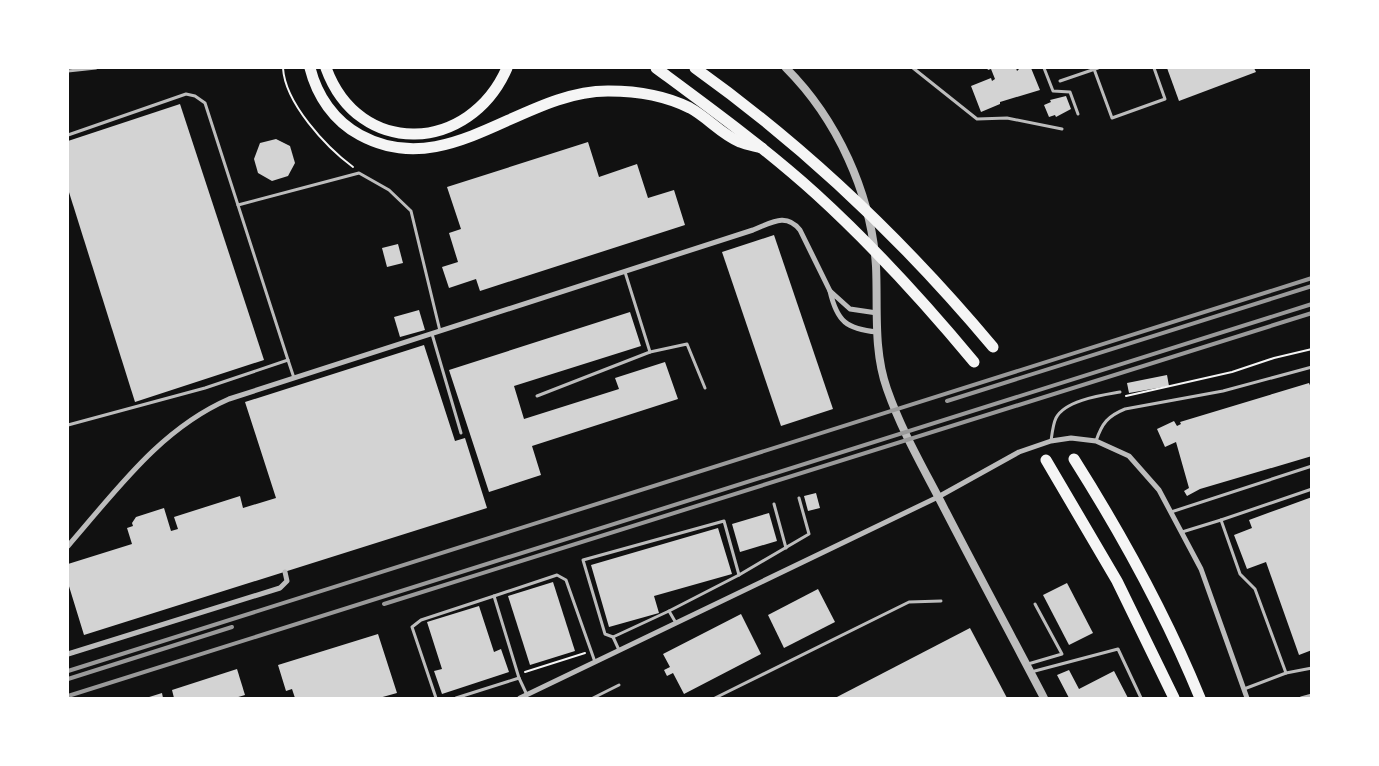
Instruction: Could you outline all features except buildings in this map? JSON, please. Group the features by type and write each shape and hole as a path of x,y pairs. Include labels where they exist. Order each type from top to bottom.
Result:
{"highway":[{"path":"310,68 314,84 324,101 346,126 372,142 388,147 420,150 448,144 544,104 576,95 607,91 641,94 669,100 690,108 738,142 762,148"},
{"path":"326,68 332,85 352,112 384,130 403,134 428,133 448,127 470,115 489,99 507,68"},
{"path":"656,68 762,148 816,194 894,270 974,362"},
{"path":"695,68 750,108 840,185 911,253 993,347"},
{"path":"1074,459 1140,571 1201,698"},
{"path":"1046,460 1117,581 1174,698"}],"street":[{"path":"786,68 816,104 844,151 859,185 870,224 876,289 877,332 882,370 898,420 922,470 1044,698"},
{"path":"68,546 171,433 215,405 753,230 778,220 787,219 794,222 800,230 839,313 848,326 855,330 877,332"},
{"path":"830,291 850,310 877,313"},
{"path":"520,698 938,497 1019,452 1051,441 1071,438 1096,441 1129,456 1159,490 1205,578 1247,698"},
{"path":"68,654 280,588 287,581 285,572"}],"lane":[{"path":"68,71 96,68"},
{"path":"913,68 977,119 1008,118 1062,129"},
{"path":"1044,68 1053,91 1070,92 1078,114"},
{"path":"1060,82 1098,68"},
{"path":"1094,69 1112,118 1165,98 1154,68"},
{"path":"68,135 186,94 195,96 204,103 294,378"},
{"path":"238,205 359,173 389,190 412,211 440,331"},
{"path":"625,271 650,352"},
{"path":"432,334 461,433"},
{"path":"537,396 650,352 687,344 705,388"},
{"path":"68,425 205,388 288,360"},
{"path":"1096,441 1100,426 1110,415 1126,409 1223,391 1312,367"},
{"path":"1051,441 1056,417 1070,405 1087,398 1120,392"},
{"path":"1171,512 1312,466"},
{"path":"1182,532 1312,489"},
{"path":"613,637 739,575 809,534 799,498"},
{"path":"774,504 786,548"},
{"path":"1221,520 1240,574 1255,589 1286,673"},
{"path":"619,650 613,637 605,634 583,560 724,521 739,575"},
{"path":"436,698 412,627 421,620 557,575 566,580 595,662"},
{"path":"494,596 519,676 527,695"},
{"path":"715,698 909,602 941,601"},
{"path":"1026,664 1062,654 1035,604"},
{"path":"669,611 676,623"},
{"path":"1030,673 1118,649 1141,698"},
{"path":"1244,689 1286,673 1312,668"},
{"path":"456,698 519,676"},
{"path":"593,698 619,685"},
{"path":"1301,698 1312,695"}],"path":[{"path":"283,68 286,83 318,136 359,173"},
{"path":"1120,392 1126,397 1165,389 1312,349"},
{"path":"519,676 590,652"}],"railway":[{"path":"68,671 1312,278"},
{"path":"947,401 1312,286"},
{"path":"68,696 1312,304"},
{"path":"384,604 1312,313"},
{"path":"68,679 232,627"}]}
